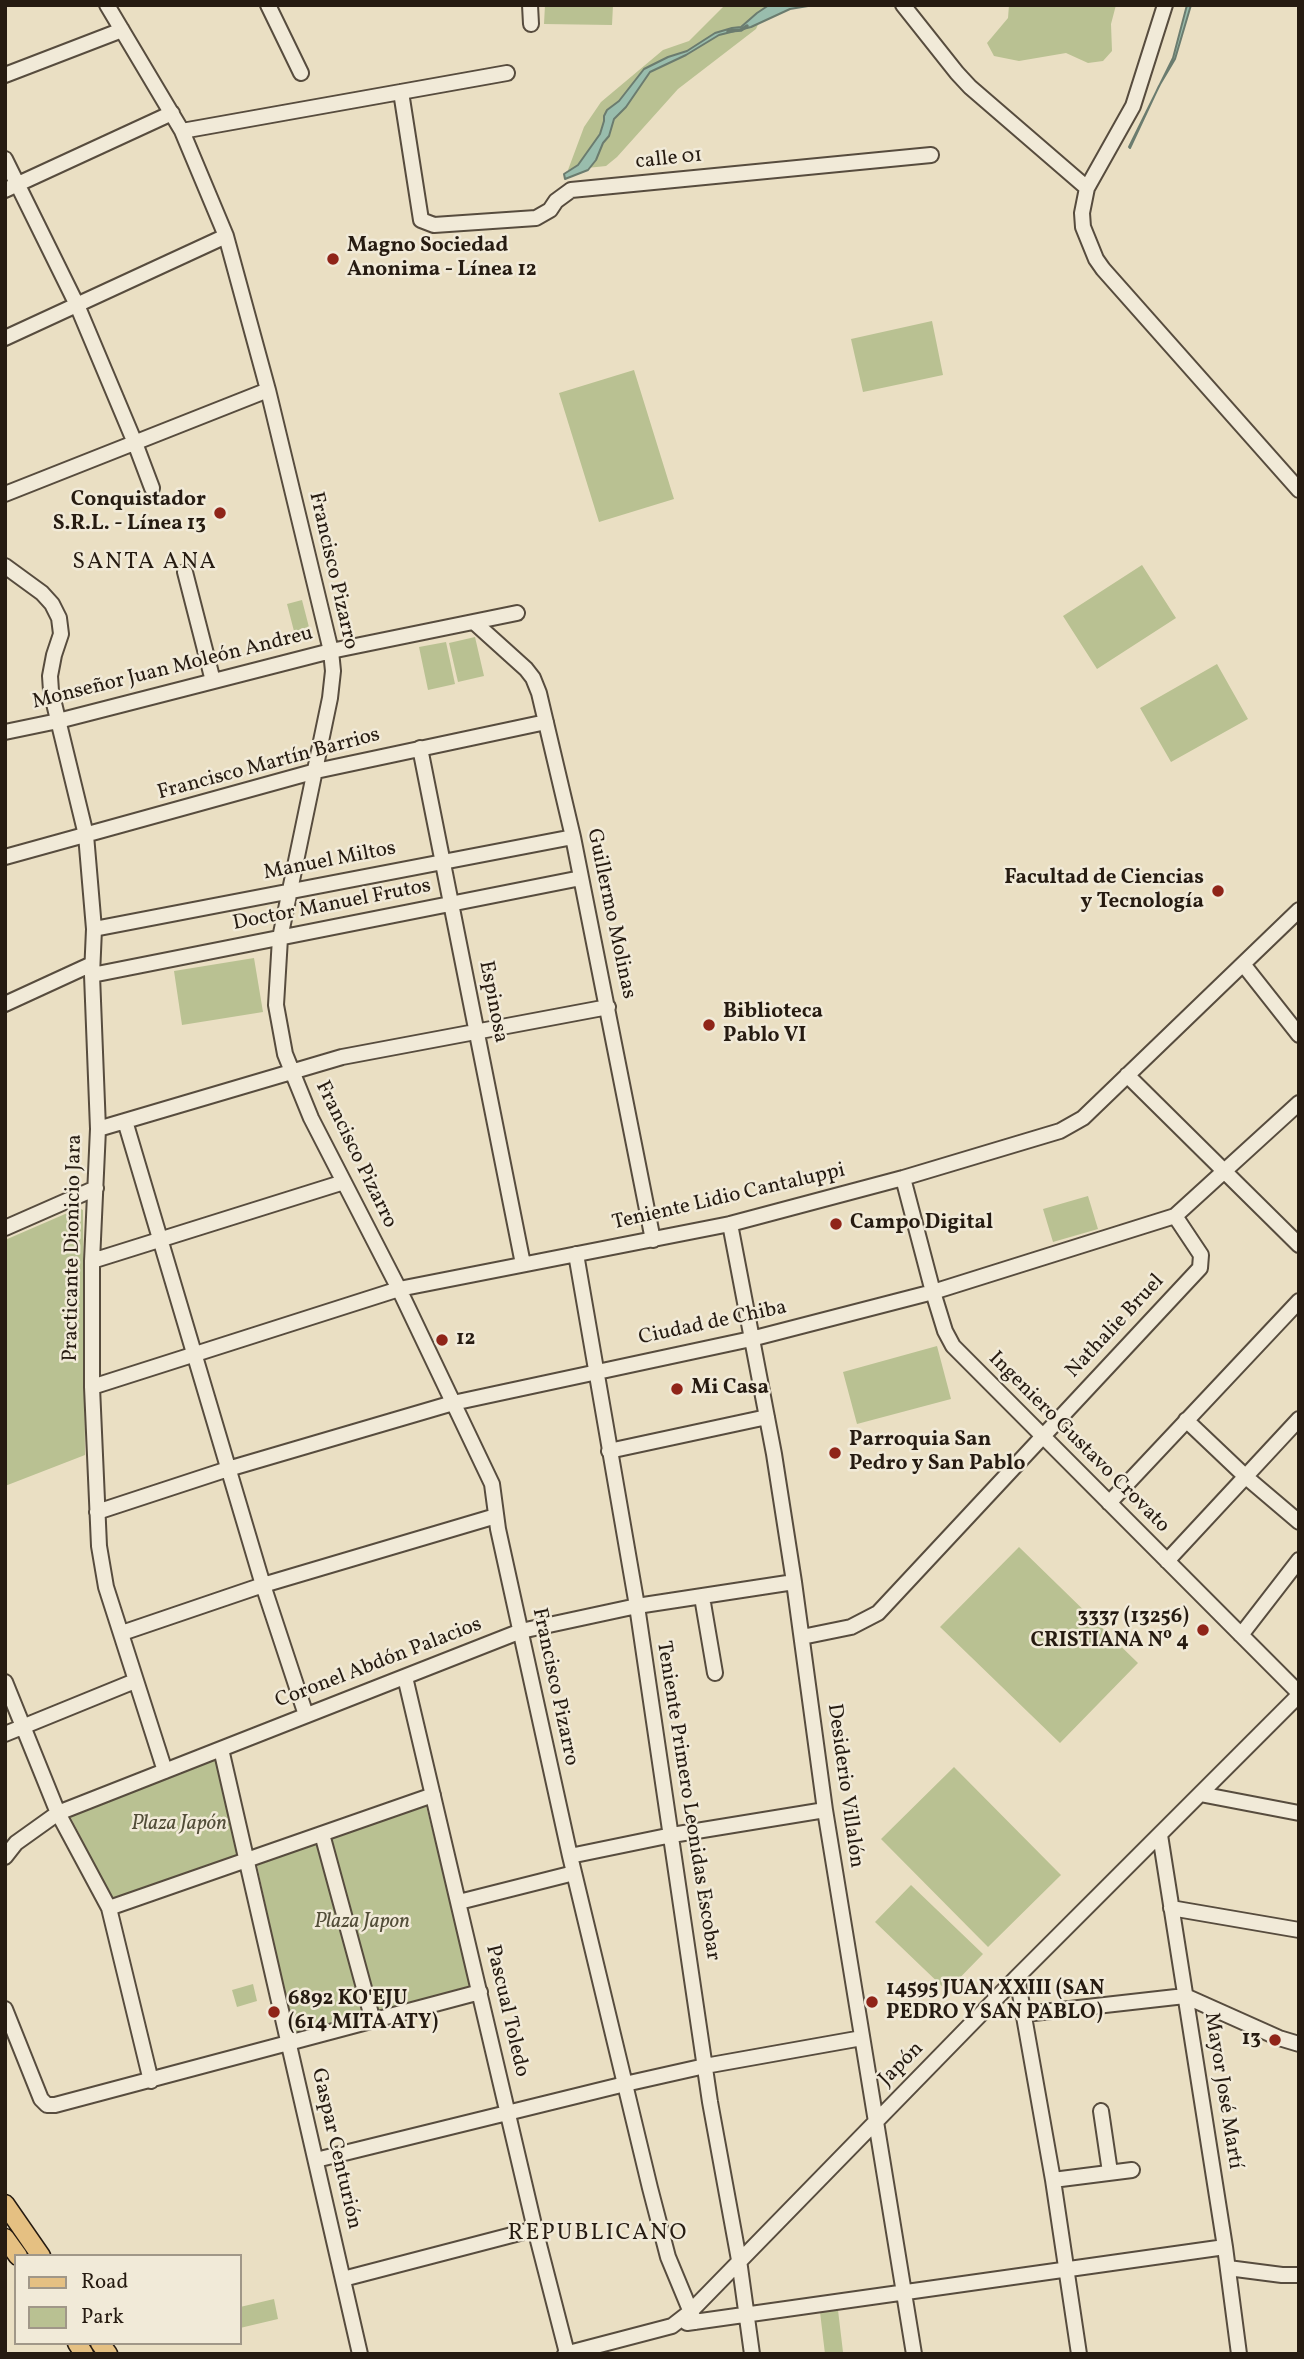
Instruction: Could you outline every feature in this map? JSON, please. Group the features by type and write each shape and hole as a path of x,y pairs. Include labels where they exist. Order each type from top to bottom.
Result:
{"main road":[{"path":"5,2204 40,2254"},
{"path":"5,2238 17,2254"}],"street":[{"name":"Francisco Pizarro","path":"107,5 182,131 226,236 268,390 331,651 333,671 330,698 280,938 276,1005 282,1042 311,1118 399,1289 492,1484 496,1516 574,1873 668,2257 692,2317"},
{"path":"268,5 301,73"},
{"path":"530,5 531,24"},
{"path":"903,5 963,80 1087,188"},
{"path":"1165,5 1133,106 1087,188 1083,227 1096,259 1299,490"},
{"path":"5,75 122,30"},
{"path":"182,131 507,73"},
{"name":"calle 01","path":"401,92 421,220 434,225 536,218 550,210 556,201 572,190 932,155"},
{"path":"12,187 172,113"},
{"path":"5,159 12,187 77,305 152,488"},
{"path":"5,338 226,236"},
{"path":"5,494 268,390"},
{"name":"Practicante Dionicio Jara","path":"5,566 42,593 59,618 61,634 50,676 58,721 86,835 94,929 92,965 98,1129 92,1261 92,1387 99,1546 106,1587 164,1771"},
{"path":"186,572 214,681"},
{"name":"Monseñor Juan Moleón Andreu","path":"5,732 58,721 331,651 517,613"},
{"name":"Guillermo Molinas","path":"475,623 533,678 539,693 573,837 653,1240"},
{"name":"Francisco Martín Barrios","path":"5,857 316,771 546,722"},
{"name":"Espinosa","path":"419,748 523,1264"},
{"name":"Manuel Miltos","path":"94,929 573,837"},
{"name":"Doctor Manuel Frutos","path":"92,965 280,938 581,878"},
{"name":"Teniente Lidio Cantaluppi","path":"92,1387 399,1289 730,1224 903,1178 1072,1126 1299,910"},
{"path":"1243,964 1299,1035"},
{"path":"5,995 92,965"},
{"path":"5,1004 92,965"},
{"path":"98,1129 342,1057 608,1007"},
{"path":"1127,1075 1299,1245"},
{"name":"Ciudad de Chiba","path":"97,1512 228,1469 453,1403 751,1339 933,1292 1175,1216 1299,1103"},
{"path":"125,1121 263,1585 306,1715"},
{"name":"Ingeniero Gustavo Crovato","path":"903,1178 933,1292 953,1346 1299,1694"},
{"path":"92,1261 344,1182"},
{"path":"5,1228 96,1188"},
{"name":"Nathalie Bruel","path":"802,1637 851,1627 878,1613 1200,1268 1201,1255 1175,1216"},
{"name":"Desiderio Villalón","path":"730,1224 767,1417 794,1582 825,1810 914,2354"},
{"name":"Teniente Primero Leonidas Escobar","path":"576,1254 637,1606 705,2066 739,2260 751,2354"},
{"path":"1109,1503 1299,1301"},
{"path":"609,1451 767,1417"},
{"path":"1167,1561 1299,1419"},
{"path":"1186,1420 1246,1477 1299,1522"},
{"path":"122,1633 263,1585 496,1516"},
{"path":"1241,1635 1299,1560"},
{"name":"Coronel Abdón Palacios","path":"5,1857 16,1843 58,1813 521,1631 637,1606 794,1582"},
{"path":"702,1597 715,1673"},
{"name":"Pascual Toledo","path":"405,1677 566,2354"},
{"path":"5,1734 135,1681"},
{"path":"5,1682 58,1813 109,1908 151,2081"},
{"name":"Japón","path":"692,2317 739,2260 1299,1694"},
{"name":"Gaspar Centurión","path":"221,1749 360,2354"},
{"path":"1200,1794 1299,1812"},
{"path":"109,1908 433,1795"},
{"path":"570,1856 671,1835 825,1810"},
{"path":"322,1834 373,2021"},
{"name":"Mayor José Martí","path":"1160,1835 1225,2247 1238,2354"},
{"path":"459,1902 574,1873"},
{"path":"1171,1908 1299,1930"},
{"path":"1017,1977 1053,2180 1079,2354"},
{"path":"5,2008 41,2099 47,2105 55,2105 480,1992"},
{"path":"1025,2014 1185,1996 1279,2038 1299,2044"},
{"path":"316,2160 705,2066 862,2038"},
{"path":"1101,2111 1110,2172"},
{"path":"1053,2180 1132,2169"},
{"path":"343,2279 535,2230"},
{"path":"566,2354 672,2326 692,2317 745,2314 1225,2247"},
{"path":"1228,2268 1299,2275"}],"green space":[{"path":"545,5 613,5 612,25 544,24"},
{"path":"725,5 772,5 762,16 756,29 678,89 606,166 568,170 584,127 601,102 663,50 689,41"},
{"path":"1009,5 1116,5 1111,24 1112,51 1103,61 1088,63 1066,53 1019,61 994,56 987,43 1008,18"},
{"path":"932,321 943,375 863,392 851,339"},
{"path":"634,370 674,499 599,522 559,393"},
{"path":"1142,565 1176,618 1097,669 1063,616"},
{"path":"302,600 311,635 296,639 287,604"},
{"path":"475,637 484,676 458,682 449,643"},
{"path":"446,642 455,684 428,690 419,647"},
{"path":"1217,664 1248,719 1171,762 1140,708"},
{"path":"254,958 263,1012 182,1025 174,971"},
{"path":"1088,1196 1098,1229 1053,1242 1043,1209"},
{"path":"79,1208 83,1210 85,1455 5,1486 5,1240"},
{"path":"937,1346 951,1399 857,1424 843,1372"},
{"path":"1019,1547 1138,1663 1060,1743 940,1627"},
{"name":"Plaza Japón","path":"215,1758 240,1857 113,1900 70,1816"},
{"path":"954,1767 1061,1875 988,1947 881,1839"},
{"name":"Plaza Japon","path":"426,1806 472,1985 294,2037 257,1865"},
{"path":"911,1885 983,1954 947,1991 875,1922"},
{"path":"253,1984 257,2001 237,2007 232,1990"},
{"path":"274,2299 278,2319 242,2328 242,2307"},
{"path":"838,2310 843,2352 825,2354 820,2312"}],"shaded area":[{"path":"769,5 814,5 790,9 751,27 719,35 650,72 626,107 614,119 609,136 596,160 588,170 565,179 564,174 578,165 600,134 607,110 619,101 644,69 687,51 715,33 741,27"},
{"path":"1187,5 1191,5 1175,59 1160,84 1173,58"},
{"path":"1156,92 1130,148 1129,147"}],"waterway":[{"path":"728,31 741,30 747,26"}],"place":[{"name":"Magno Sociedad Anonima - Línea 12","path":"333,259"},
{"name":"Conquistador S.R.L. - Línea 13","path":"220,513"},
{"name":"Facultad de Ciencias y Tecnología","path":"1218,891"},
{"name":"Biblioteca Pablo VI","path":"709,1025"},
{"name":"Campo Digital","path":"836,1224"},
{"name":"12","path":"442,1340"},
{"name":"Mi Casa","path":"677,1389"},
{"name":"Parroquia San Pedro y San Pablo","path":"835,1453"},
{"name":"3337 (13256) CRISTIANA Nº 4","path":"1203,1630"},
{"name":"14595 JUAN XXIII (SAN PEDRO Y SAN PABLO)","path":"872,2002"},
{"name":"6892 KO'EJU (614 MITA ATY)","path":"274,2012"},
{"name":"13","path":"1275,2040"}],"district":[{"name":"SANTA ANA","path":"145,564"},
{"name":"REPUBLICANO","path":"598,2235"}]}
